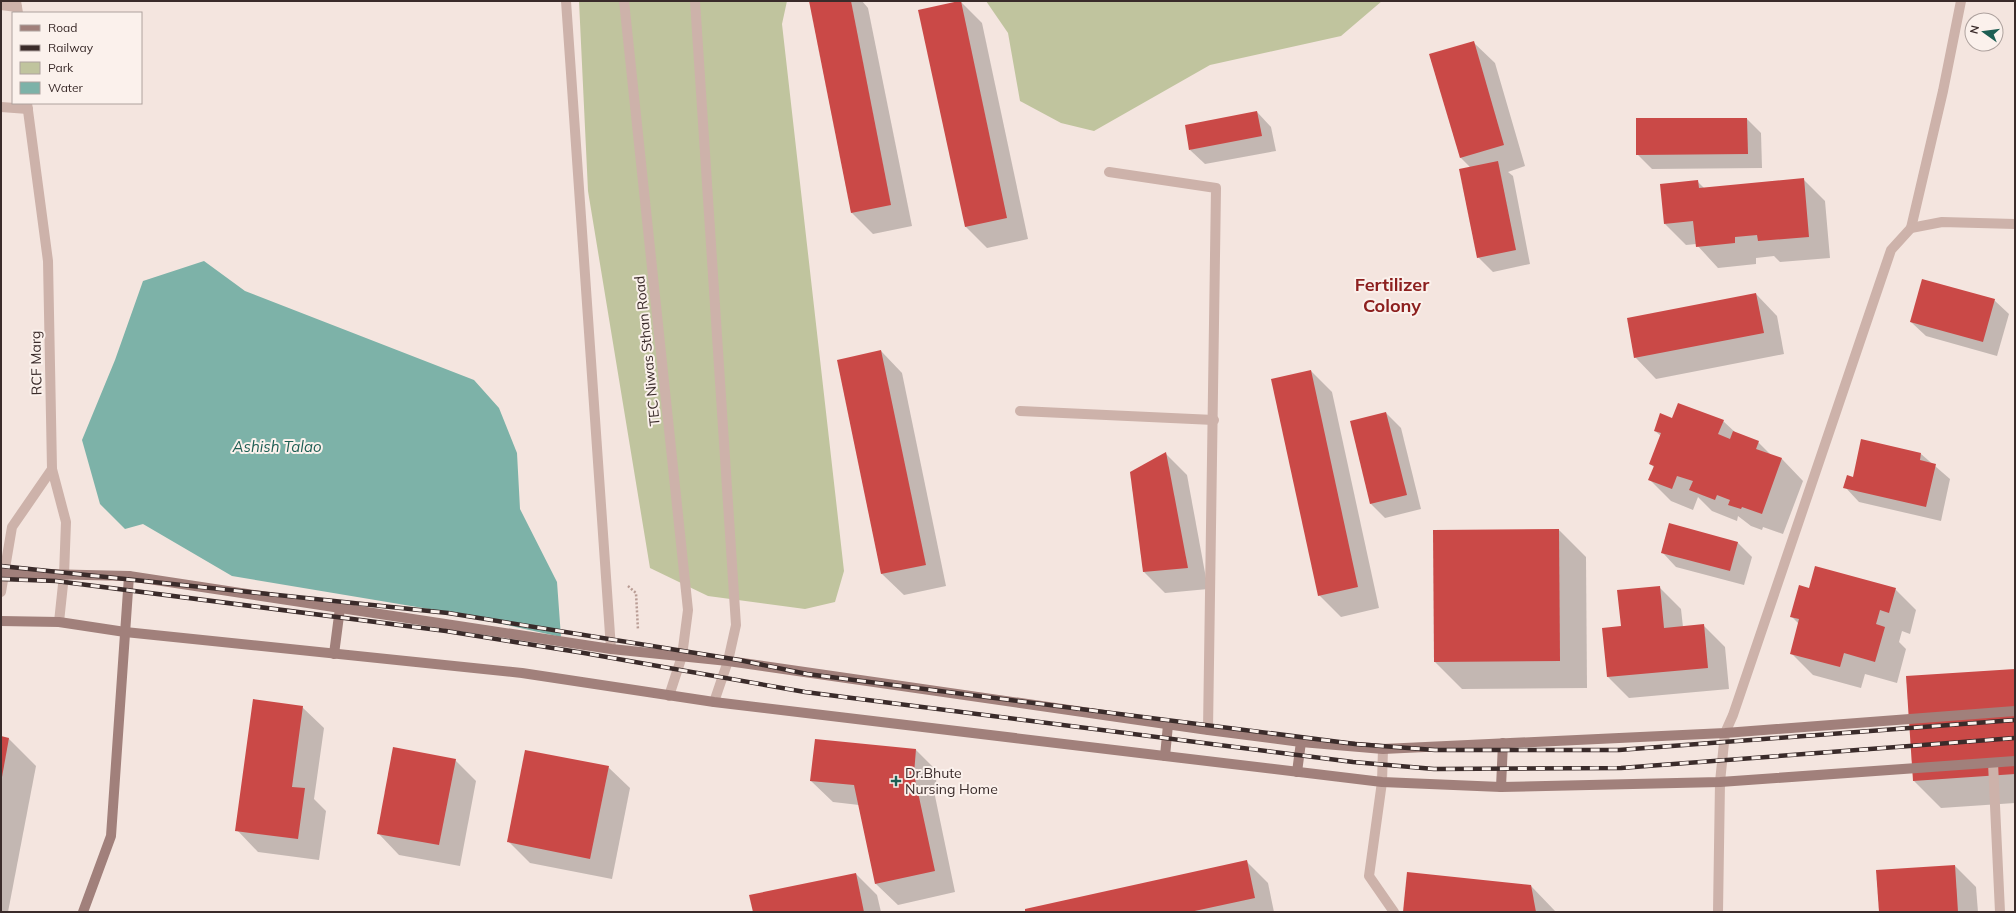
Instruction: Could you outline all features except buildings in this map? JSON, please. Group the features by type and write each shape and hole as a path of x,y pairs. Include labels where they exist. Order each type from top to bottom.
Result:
{"main road":[{"path":"2,573 129,576 611,649 728,661 1168,725 1301,742 1383,749 1725,733 2015,711"},
{"path":"83,912 111,836 129,576"},
{"path":"334,654 340,608"},
{"path":"1,621 59,622 125,632 522,673 714,702 1382,782 1501,787 1720,782 2015,761"},
{"path":"1165,756 1168,725"},
{"path":"1297,772 1301,742"},
{"path":"1501,787 1503,744"}],"street":[{"path":"566,1 611,649"},
{"name":"TEC Niwas Sthan Road","path":"624,1 688,610 682,656 669,696"},
{"path":"695,1 736,625 728,661 714,702"},
{"path":"1718,912 1720,782 1725,733 1733,715 1785,565 1891,250 1911,228 1943,91 1960,1"},
{"path":"1,5 17,7"},
{"path":"1,106 27,106"},
{"name":"RCF Marg","path":"27,106 48,261 52,469 66,522 64,575 59,622"},
{"path":"1109,172 1216,188 1214,420 1208,730"},
{"path":"1911,228 1942,222 2015,224"},
{"path":"1020,411 1214,420"},
{"path":"1,592 2,573 12,527 52,469"},
{"path":"1383,749 1382,782 1369,876 1394,912"},
{"path":"1993,763 2000,912"}],"green space":[{"path":"579,1 787,1 782,24 844,571 835,602 805,609 708,596 650,568 588,191"},
{"path":"986,1 1382,1 1341,36 1210,65 1094,131 1061,123 1020,101 1008,33"}],"water":[{"name":"Ashish Talao","path":"204,261 245,291 474,380 499,408 517,453 520,509 557,582 561,637 453,613 232,576 143,524 125,529 100,504 82,440 115,360 143,281"}],"railway":[{"path":"1,566 448,613 739,660 807,674 1355,744 1435,750 1619,750 2015,720"},
{"path":"1,579 56,581 446,631 584,653 805,692 1353,762 1434,769 1621,768 2015,738"}],"place":[{"name":"Dr.Bhute Nursing Home","path":"896,781"}],"district":[{"name":"Fertilizer Colony","path":"1392,295"}]}
